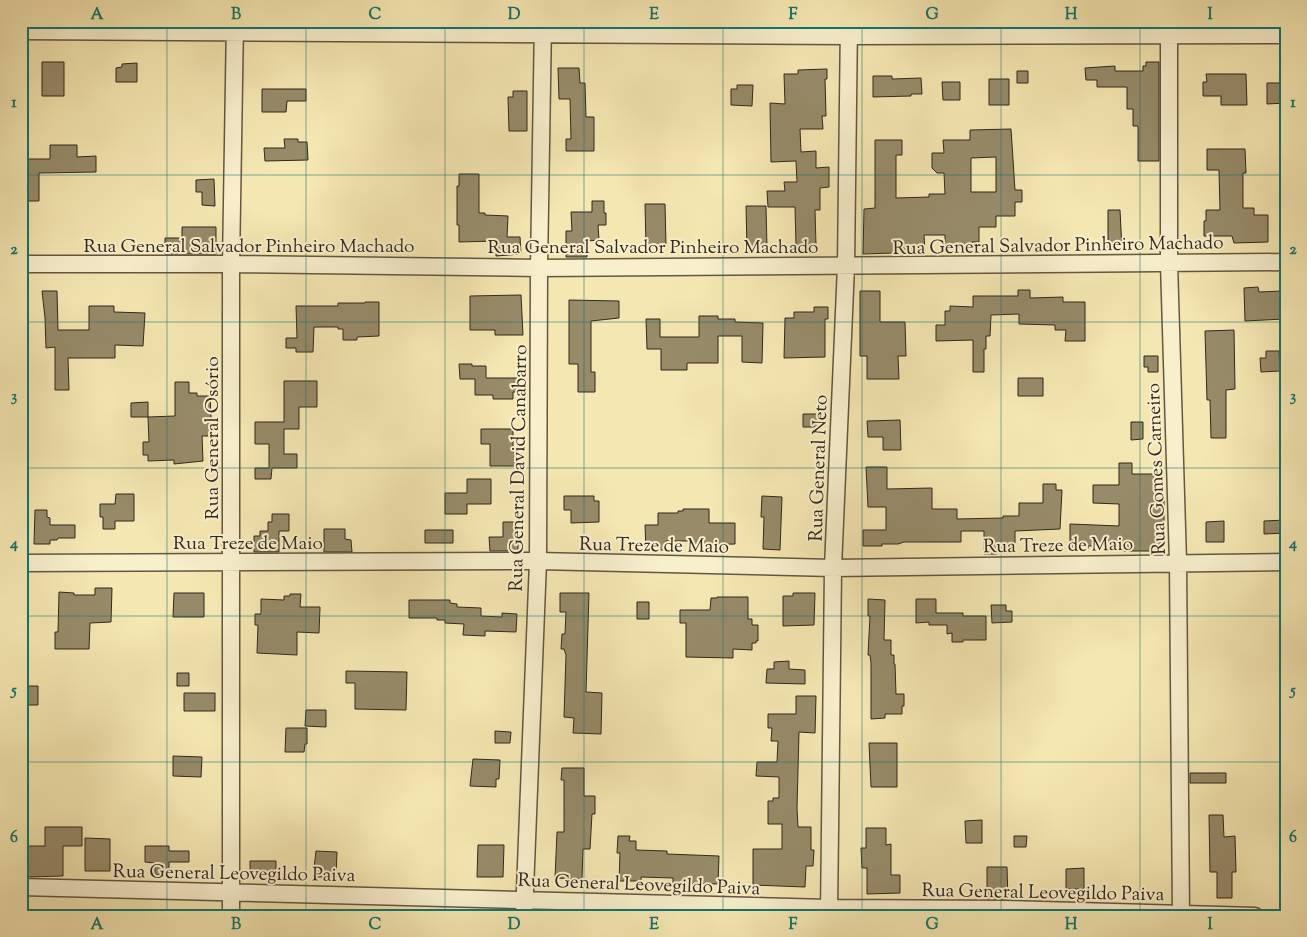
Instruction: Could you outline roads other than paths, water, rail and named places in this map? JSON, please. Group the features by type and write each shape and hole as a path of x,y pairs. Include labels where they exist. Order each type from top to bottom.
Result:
{"street":[{"path":"21,31 235,27 1169,28 1286,35"},
{"name":"Rua General Osório","path":"231,916 230,264 235,27"},
{"name":"Rua General David Canabarro","path":"524,916 538,561 539,268 543,28"},
{"name":"Rua Gomes Carneiro","path":"1169,28 1169,263 1178,562 1181,915"},
{"name":"Rua General Neto","path":"829,912 833,568 846,266 849,29"},
{"name":"Rua General Salvador Pinheiro Machado","path":"21,264 230,264 539,268 1286,262"},
{"name":"Rua Treze de Maio","path":"21,563 538,561 833,568 1286,562"},
{"name":"Rua General Leovegildo Paiva","path":"21,887 524,899 829,912 1006,912 1255,916"}]}
